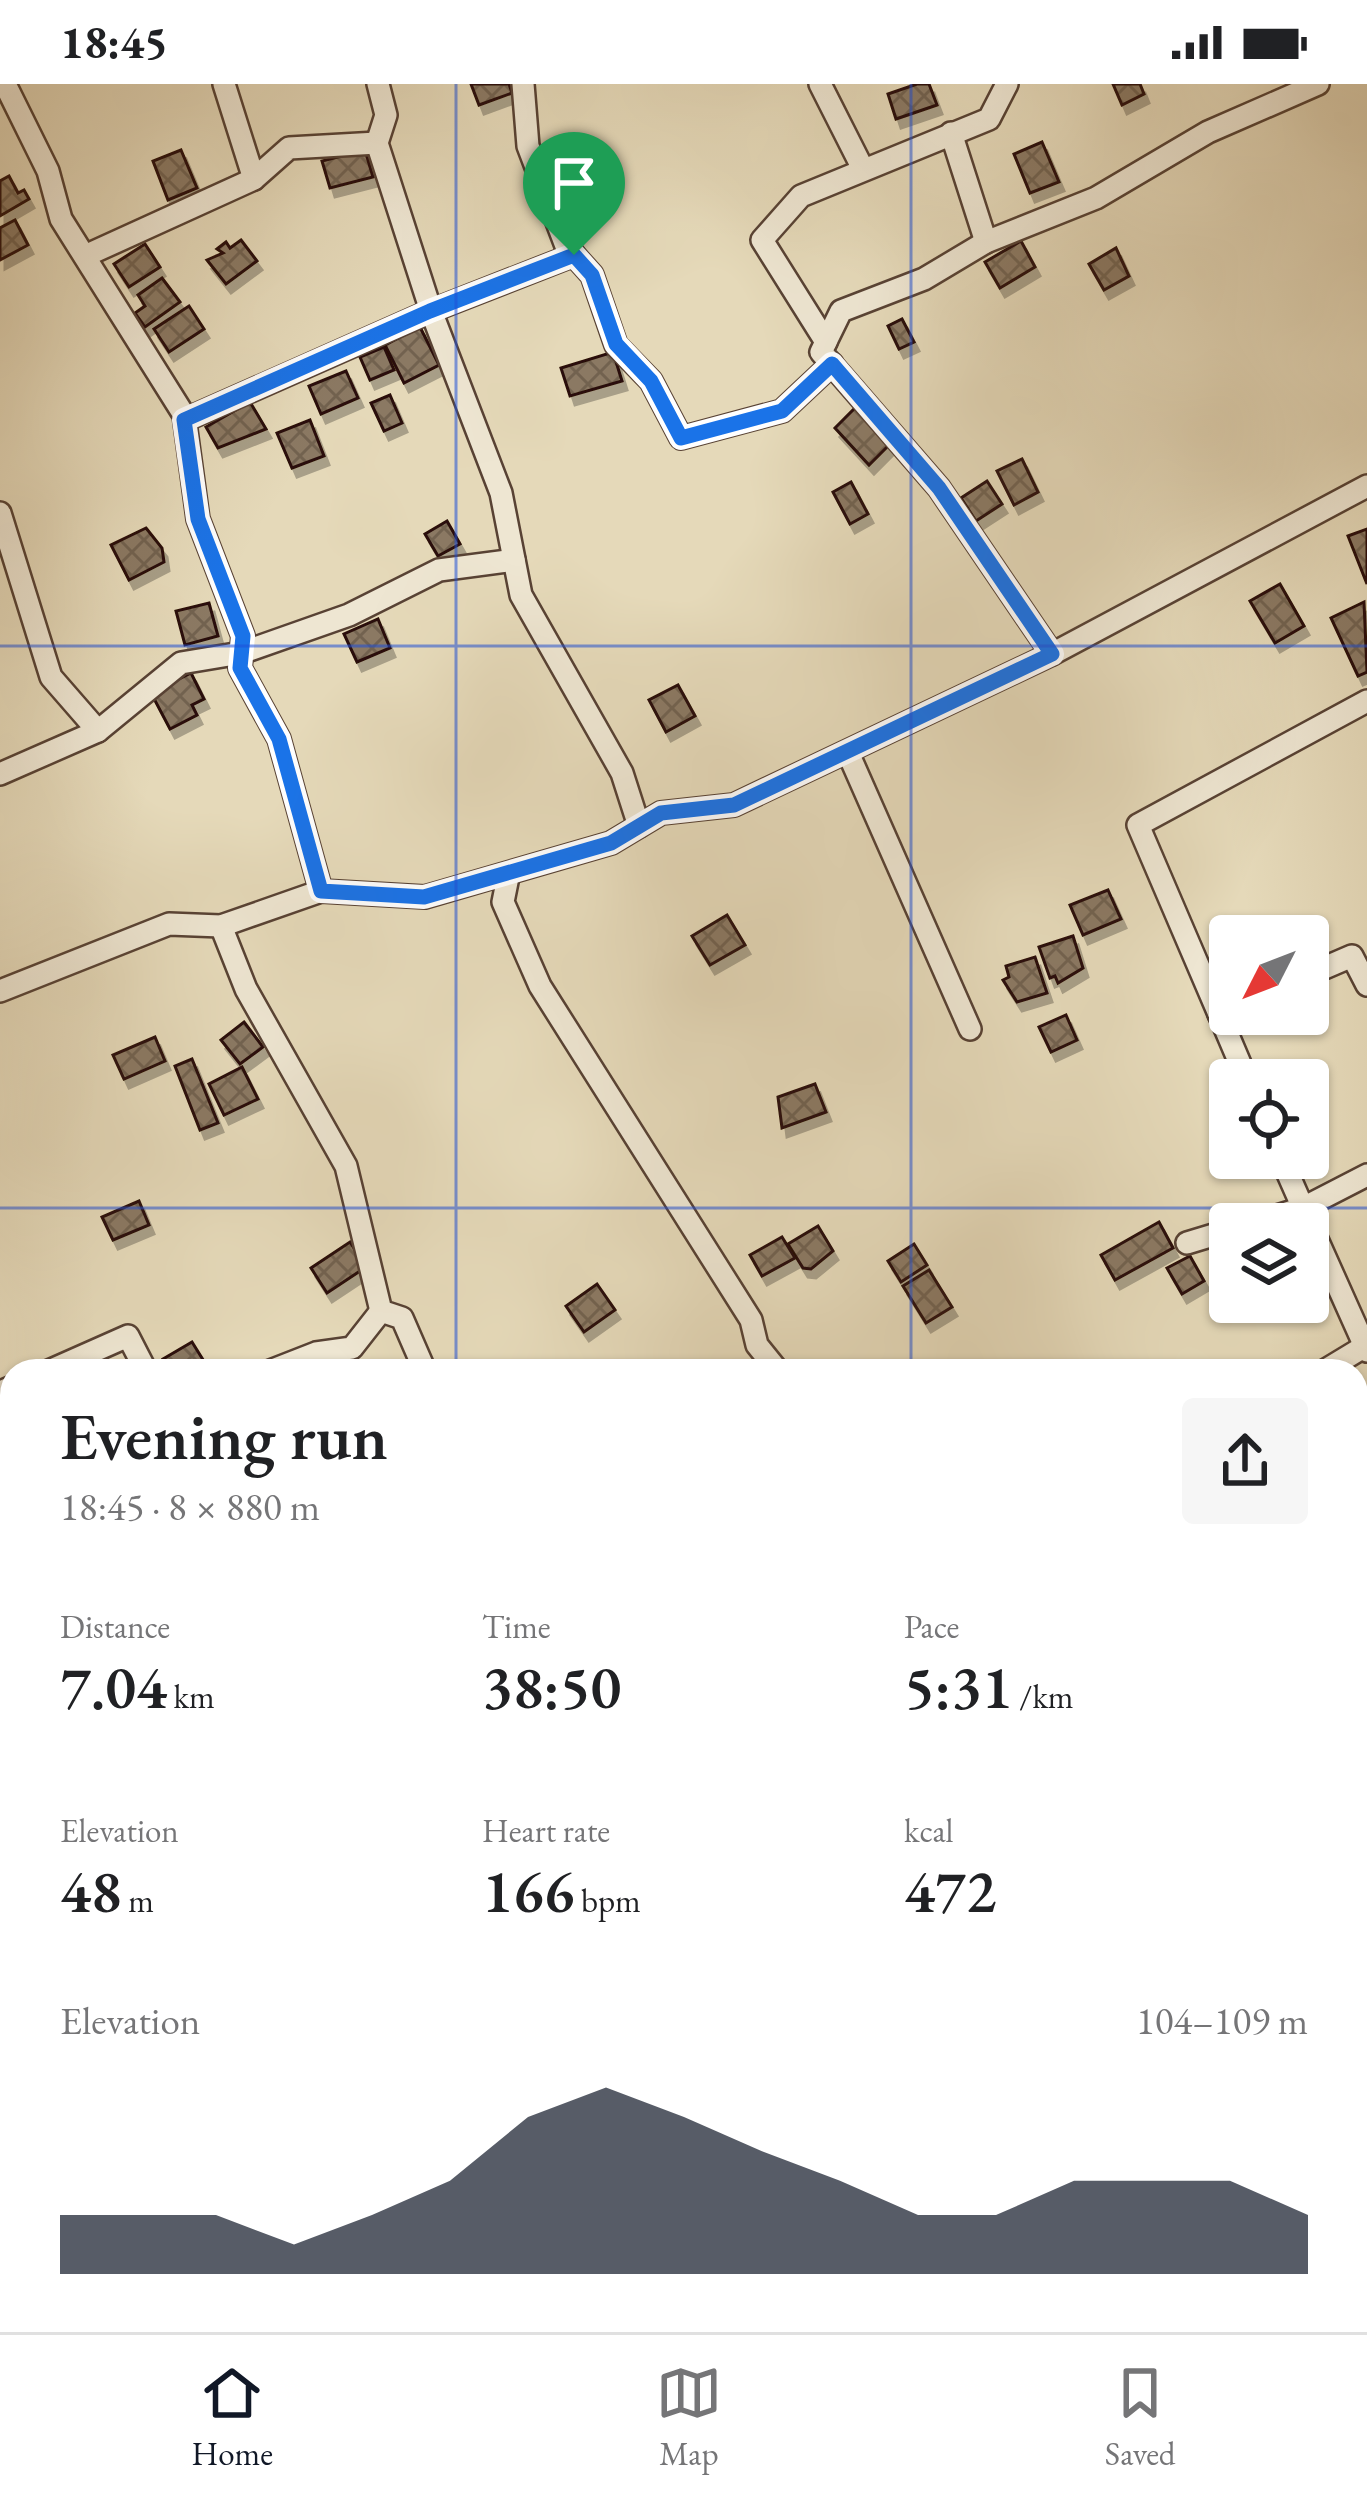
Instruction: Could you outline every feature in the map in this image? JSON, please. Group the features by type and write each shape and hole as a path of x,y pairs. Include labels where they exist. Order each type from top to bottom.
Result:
{"street":[{"path":"4,84 49,171 61,219 184,420 198,519 243,636 240,668 279,739 321,891"},
{"path":"224,84 254,179"},
{"path":"378,84 386,115 377,143 430,311 501,494 521,595 622,772 639,826"},
{"path":"524,84 528,146 566,246 592,275 616,344 651,381 681,438 782,411 829,353 841,311 924,279 986,242 1096,198 1208,132 1318,84"},
{"path":"820,84 863,169"},
{"path":"1007,84 989,118 801,196 761,240 829,353 939,488 1052,654"},
{"path":"951,133 986,242"},
{"path":"87,255 254,179 290,148 377,143"},
{"path":"184,420 430,311 574,255"},
{"path":"0,991 169,923 221,926 321,891 424,897 508,877 611,843 661,813 734,805 849,755 1052,654 1367,486"},
{"path":"0,513 51,677 98,730"},
{"path":"0,774 98,730 182,663 242,652 349,615 439,571 514,560"},
{"path":"1209,979 1138,825 1367,701"},
{"path":"849,755 970,1029"},
{"path":"508,877 503,902 540,986 751,1320 757,1345 768,1359"},
{"path":"221,926 246,989 346,1166 380,1311"},
{"path":"1329,966 1359,952 1367,985"},
{"path":"1313,1203 1367,1175"},
{"path":"1187,1243 1209,1236"},
{"path":"1329,1266 1366,1348"},
{"path":"301,1359 352,1348 380,1311"},
{"path":"380,1311 402,1318 420,1359"},
{"path":"76,1359 128,1336 140,1359"}],"building":[{"path":"471,84 509,84 512,93 479,105"},
{"path":"929,84 937,105 896,119 888,94"},
{"path":"1113,84 1140,84 1144,94 1122,105"},
{"path":"1042,142 1059,182 1030,193 1014,154"},
{"path":"181,150 197,188 168,200 153,161"},
{"path":"365,150 373,177 330,188 322,161"},
{"path":"9,176 18,193 24,190 29,199 0,216 0,181"},
{"path":"15,220 28,245 0,260 0,228"},
{"path":"241,240 257,261 226,284 207,260 223,253 217,249 226,242 230,248"},
{"path":"1021,241 1035,267 1000,288 985,262"},
{"path":"145,244 160,267 129,287 114,264"},
{"path":"1116,248 1129,276 1104,290 1089,264"},
{"path":"162,278 180,302 145,327 135,313 145,306 138,295"},
{"path":"189,306 204,329 169,352 154,329"},
{"path":"902,319 914,342 899,349 888,326"},
{"path":"420,327 439,365 404,383 385,345"},
{"path":"384,347 394,370 370,380 360,357"},
{"path":"613,352 622,381 570,396 561,368"},
{"path":"346,371 358,398 321,414 309,386"},
{"path":"390,395 402,423 384,431 371,403"},
{"path":"250,402 266,429 218,448 206,427"},
{"path":"857,406 892,442 869,465 835,428"},
{"path":"310,420 324,456 292,468 277,433"},
{"path":"1022,459 1038,492 1014,505 997,471"},
{"path":"987,481 1002,504 976,521 961,498"},
{"path":"851,482 868,514 850,524 833,492"},
{"path":"447,521 460,544 438,556 425,534"},
{"path":"146,528 162,548 164,562 129,580 111,545"},
{"path":"1367,529 1367,584 1348,536"},
{"path":"1280,584 1304,626 1275,643 1250,601"},
{"path":"1364,602 1367,672 1358,676 1331,618"},
{"path":"209,603 218,636 185,645 176,611"},
{"path":"378,619 390,648 357,662 344,634"},
{"path":"191,673 204,699 192,705 197,715 170,729 151,693"},
{"path":"678,685 695,716 666,732 649,700"},
{"path":"1108,890 1121,919 1083,935 1070,905"},
{"path":"727,915 745,945 710,965 692,936"},
{"path":"1073,936 1083,968 1058,983 1055,976 1050,978 1039,947"},
{"path":"1035,957 1047,993 1017,1002 1003,980 1009,977 1006,966"},
{"path":"1066,1015 1077,1040 1051,1052 1039,1027"},
{"path":"244,1022 263,1047 240,1064 221,1040"},
{"path":"155,1037 165,1061 124,1079 113,1055"},
{"path":"192,1059 218,1123 200,1130 175,1066"},
{"path":"242,1067 258,1099 224,1115 209,1084"},
{"path":"815,1084 826,1112 782,1128 778,1097"},
{"path":"139,1201 149,1225 113,1240 102,1217"},
{"path":"1159,1222 1173,1248 1115,1280 1101,1255"},
{"path":"818,1226 833,1251 811,1269 803,1268 788,1244"},
{"path":"782,1237 795,1258 762,1276 750,1255"},
{"path":"350,1242 366,1267 327,1293 311,1268"},
{"path":"914,1244 927,1265 901,1282 888,1261"},
{"path":"1190,1256 1204,1281 1182,1294 1167,1268"},
{"path":"929,1270 952,1307 926,1323 903,1286"},
{"path":"597,1284 615,1310 584,1332 566,1306"},
{"path":"192,1342 203,1359 163,1359"}],"route":[{"path":"574,255 592,275 616,344 651,381 681,438 782,411 832,364 939,488 1052,654 849,755 734,805 661,813 611,843 502,879 424,897 321,891 279,739 240,668 243,636 198,519 184,420 430,311 574,255"}]}
